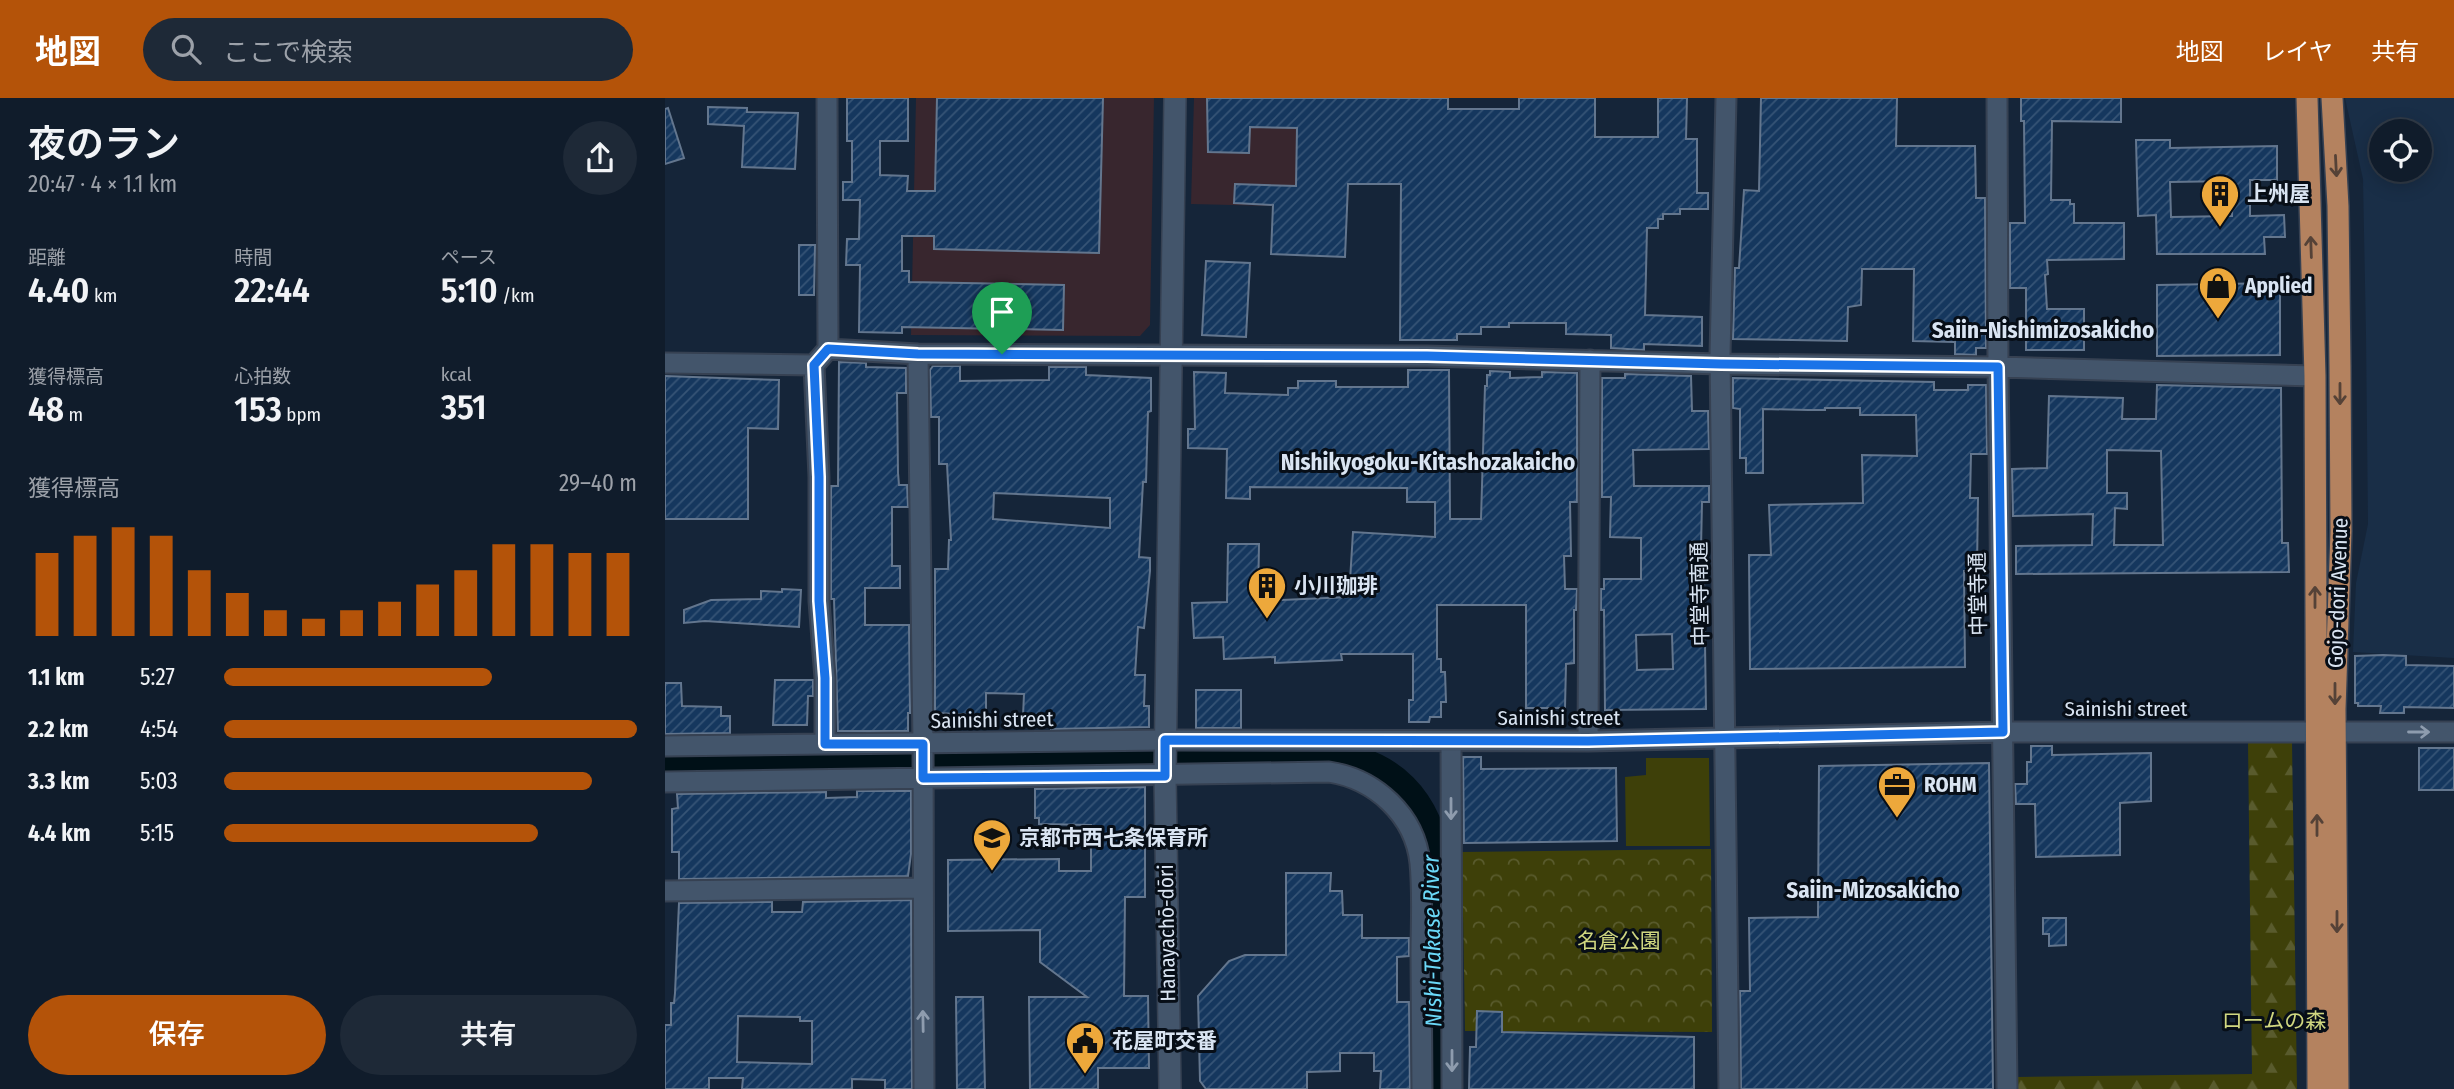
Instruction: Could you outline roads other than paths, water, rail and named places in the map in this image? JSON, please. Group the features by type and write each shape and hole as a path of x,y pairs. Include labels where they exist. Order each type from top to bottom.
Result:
{"highway":[{"name":"Gojo-dori Avenue","path":"2307,98 2338,1089"},
{"name":"Gojo-dori Avenue","path":"2318,1089 2326,731 2336,647 2341,531 2338,206 2332,98"}],"street":[{"path":"825,744 814,365 828,349 827,98"},
{"name":"Hanayachō-dōri","path":"1170,1089 1165,744 1175,98"},
{"name":"中堂寺南通","path":"1726,98 1720,303 1729,1089"},
{"name":"中堂寺通","path":"1997,98 2007,1089"},
{"path":"828,349 918,354 1427,356 2315,376"},
{"path":"918,354 924,1089"},
{"path":"1588,741 1590,360"},
{"path":"665,363 814,365"},
{"name":"Sainishi street","path":"665,746 1588,741 2003,732 2454,732"},
{"path":"1451,741 1452,1089"},
{"path":"665,782 1329,772 1362,781 1379,791 1395,807 1407,824 1420,862 1422,1089"},
{"path":"665,891 922,888"}],"waterway":[{"name":"Nishi-Takase River","path":"665,765 1322,758 1346,761 1367,768 1386,777 1414,805 1431,844 1435,868 1435,1089"},
{"path":"1434,928 1445,944"}],"place":[{"name":"上州屋","path":"2220,228"},
{"name":"Applied","path":"2218,320"},
{"name":"小川珈琲","path":"1267,620"},
{"name":"ROHM","path":"1897,819"},
{"name":"京都市西七条保育所","path":"992,872"},
{"name":"花屋町交番","path":"1085,1075"}],"district":[{"name":"Saiin-Nishimizosakicho","path":"2043,330"},
{"name":"Nishikyogoku-Kitashozakaicho","path":"1428,462"},
{"name":"Saiin-Mizosakicho","path":"1873,890"}],"park label":[{"name":"名倉公園","path":"1619,941"},
{"name":"ロームの森","path":"2274,1021"}]}
